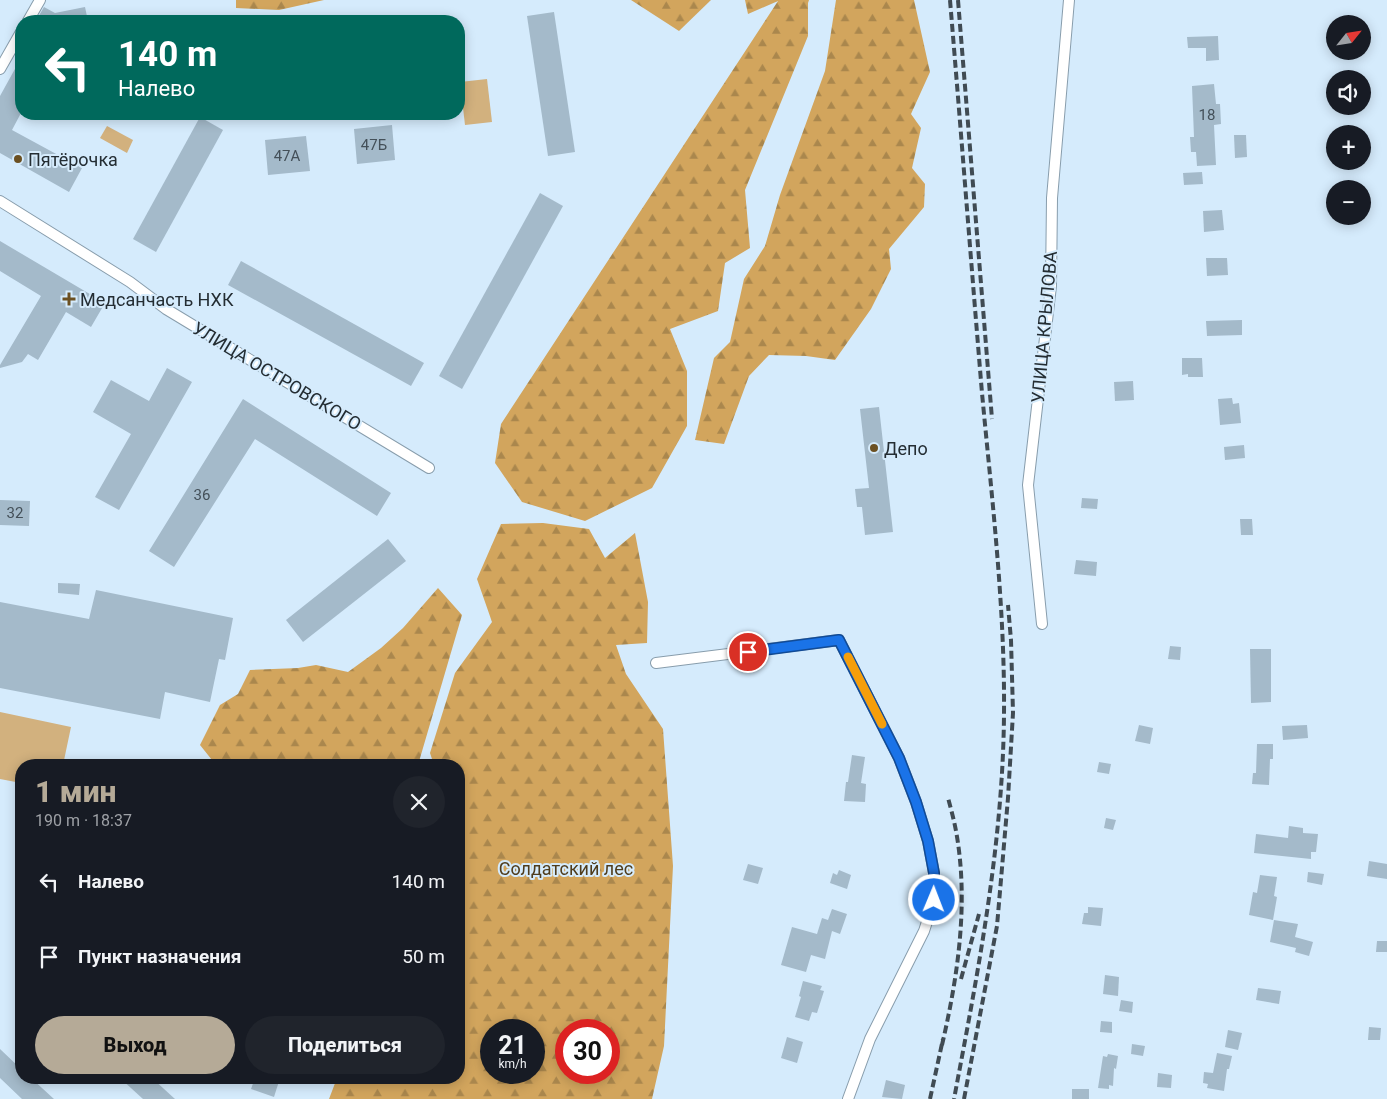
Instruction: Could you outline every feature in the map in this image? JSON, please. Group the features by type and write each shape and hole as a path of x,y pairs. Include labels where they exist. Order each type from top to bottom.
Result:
{"street":[{"path":"31,15 40,0"},
{"name":"УЛИЦА КРЫЛОВА","path":"1042,624 1028,484 1051,286 1052,198 1069,0"},
{"path":"0,69 15,43"},
{"name":"УЛИЦА ОСТРОВСКОГО","path":"0,201 130,282 166,309 429,468"},
{"path":"656,663 839,640 899,758 916,802 928,841 934,873 934,900 924,931 870,1039 848,1099"}],"green space":[{"path":"236,0 324,0 279,10 236,8"},
{"path":"631,0 711,0 679,31"},
{"path":"745,0 809,0 808,36 745,190 750,248 725,263 718,311 670,329 687,371 687,426 652,488 585,521 522,502 495,463 501,424 778,1 748,14"},
{"path":"836,0 914,0 930,72 911,114 921,128 912,168 925,184 924,207 889,249 891,269 871,309 835,360 806,356 769,355 749,376 724,444 695,440 714,358 730,342 744,279 765,246 780,195 825,71"},
{"name":"Солдатский лес","path":"543,523 589,529 605,558 635,533 648,602 647,643 616,645 626,674 663,729 673,866 664,1046 652,1099 329,1099 335,1084 465,1084 465,759 432,759 430,753 455,673 492,622 477,579 501,524"},
{"path":"438,588 462,615 420,759 211,759 200,745 220,705 238,694 250,670 298,668 316,665 348,672 381,648 403,628"}],"shaded area":[{"path":"487,79 492,122 465,125 465,81"},
{"path":"107,126 133,140 127,153 100,138"},
{"path":"0,712 71,727 64,759 15,759 15,782 0,779"}],"building":[{"path":"44,7 55,13 85,7 87,15 39,15"},
{"path":"554,12 575,152 548,156 527,16"},
{"path":"1218,36 1219,60 1206,61 1206,48 1188,48 1187,37"},
{"path":"15,69 15,120 17,120 12,130 82,168 69,192 0,153 0,96"},
{"path":"1214,84 1216,104 1220,104 1221,124 1214,125 1216,165 1197,166 1196,152 1191,152 1190,137 1194,137 1192,86"},
{"path":"198,120 205,120 223,130 156,252 133,239"},
{"path":"392,125 395,160 357,164 354,129"},
{"path":"1234,135 1246,135 1247,157 1235,158"},
{"path":"306,136 310,171 268,175 265,140"},
{"path":"1202,172 1203,184 1184,185 1183,173"},
{"path":"540,193 563,206 462,389 439,376"},
{"path":"1222,210 1224,230 1204,232 1203,211"},
{"name":"Медсанчасть НХК","path":"0,241 105,303 91,327 66,312 38,360 28,354 22,362 0,368 41,296 0,271"},
{"path":"1206,258 1227,258 1228,275 1207,276"},
{"path":"241,261 424,363 411,386 228,285"},
{"path":"1242,320 1242,335 1207,336 1206,321"},
{"path":"1182,358 1202,358 1203,377 1188,377 1188,374 1182,375"},
{"path":"167,368 192,382 119,510 95,497 131,434 93,412 111,380 149,401"},
{"path":"1133,381 1134,400 1115,401 1114,382"},
{"path":"1232,398 1233,404 1239,403 1241,423 1220,425 1218,399"},
{"path":"243,399 391,493 377,516 255,439 174,567 149,551"},
{"name":"Депо","path":"879,407 893,532 865,535 862,507 857,507 855,489 869,488 860,409"},
{"path":"1244,445 1245,458 1225,460 1224,447"},
{"path":"1082,498 1098,499 1097,509 1081,508"},
{"path":"0,500 30,501 29,526 0,525"},
{"path":"1240,519 1252,519 1253,535 1241,535"},
{"path":"388,539 406,561 303,642 286,620"},
{"path":"1076,560 1097,562 1096,576 1074,574"},
{"path":"58,583 80,584 79,595 58,593"},
{"path":"96,590 233,618 225,660 219,659 210,702 165,692 160,719 0,688 0,602 89,619"},
{"path":"1170,646 1181,647 1180,660 1168,659"},
{"path":"1250,649 1271,649 1271,702 1251,703"},
{"path":"1139,725 1153,728 1150,744 1135,741"},
{"path":"1307,725 1308,738 1283,740 1282,726"},
{"path":"1257,744 1273,744 1273,759 1270,759 1269,785 1252,784 1253,773 1256,773"},
{"path":"852,755 865,757 861,783 866,784 865,802 844,801"},
{"path":"1099,762 1111,764 1109,774 1097,772"},
{"path":"1106,818 1116,820 1113,830 1104,828"},
{"path":"1289,826 1303,828 1303,833 1318,834 1316,852 1311,852 1311,859 1254,853 1256,834 1288,838"},
{"path":"1369,861 1387,864 1387,879 1367,876"},
{"path":"748,864 763,868 758,884 743,880"},
{"path":"839,870 851,875 847,889 830,883 833,873 837,875"},
{"path":"1308,872 1324,874 1322,885 1307,882"},
{"path":"1260,875 1277,877 1274,896 1277,897 1273,920 1249,915 1253,892 1257,893"},
{"path":"1088,907 1103,908 1101,926 1082,924 1084,913 1088,913"},
{"path":"832,909 847,914 840,934 832,931 825,959 811,955 806,972 781,965 792,927 817,934 822,918 828,920"},
{"path":"1274,920 1298,924 1295,937 1313,942 1309,956 1295,952 1296,948 1270,942"},
{"path":"1377,941 1387,941 1387,952 1376,952"},
{"path":"1105,975 1119,977 1118,996 1103,994"},
{"path":"803,981 822,986 820,990 824,991 817,1013 812,1012 809,1021 795,1017 801,997 799,996"},
{"path":"1258,988 1281,991 1279,1004 1256,1000"},
{"path":"1121,1000 1133,1002 1132,1013 1119,1011"},
{"path":"1101,1021 1112,1022 1112,1033 1100,1032"},
{"path":"1369,1027 1381,1028 1380,1040 1368,1040"},
{"path":"1228,1030 1242,1033 1238,1050 1225,1047"},
{"path":"787,1037 803,1042 797,1063 781,1058"},
{"path":"1132,1044 1145,1046 1143,1056 1131,1054"},
{"path":"0,1049 15,1063 15,1084 38,1084 54,1099 22,1099 0,1078"},
{"path":"1217,1053 1232,1056 1229,1069 1227,1069 1224,1091 1207,1088 1208,1084 1203,1083 1204,1072 1213,1073"},
{"path":"1108,1054 1118,1056 1116,1069 1114,1068 1113,1086 1109,1085 1109,1089 1098,1088 1103,1056 1107,1057"},
{"path":"1158,1073 1172,1075 1171,1088 1157,1087"},
{"path":"886,1080 905,1085 902,1099 882,1097"},
{"path":"127,1084 159,1084 175,1099 143,1099"},
{"path":"253,1084 278,1084 274,1097 251,1089"},
{"path":"1072,1089 1089,1089 1089,1099 1072,1099"}],"railway":[{"path":"950,0 997,554 1004,674 1003,763 994,859 988,908 954,1099"},
{"path":"958,0 992,419"},
{"path":"964,1099 997,926 1013,713 1008,605"},
{"path":"942,1045 957,966 962,912 960,858 948,798"},
{"path":"961,979 979,914"},
{"path":"930,1099 943,1039"}],"slow traffic":[{"path":"848,657 882,724"}],"place":[{"name":"Пятёрочка","path":"18,159"},
{"name":"Медсанчасть НХК","path":"69,299"},
{"name":"Депо","path":"874,448"}],"route":[{"path":"748,652 839,640 899,758 916,802 928,841 934,873 934,900"}]}
